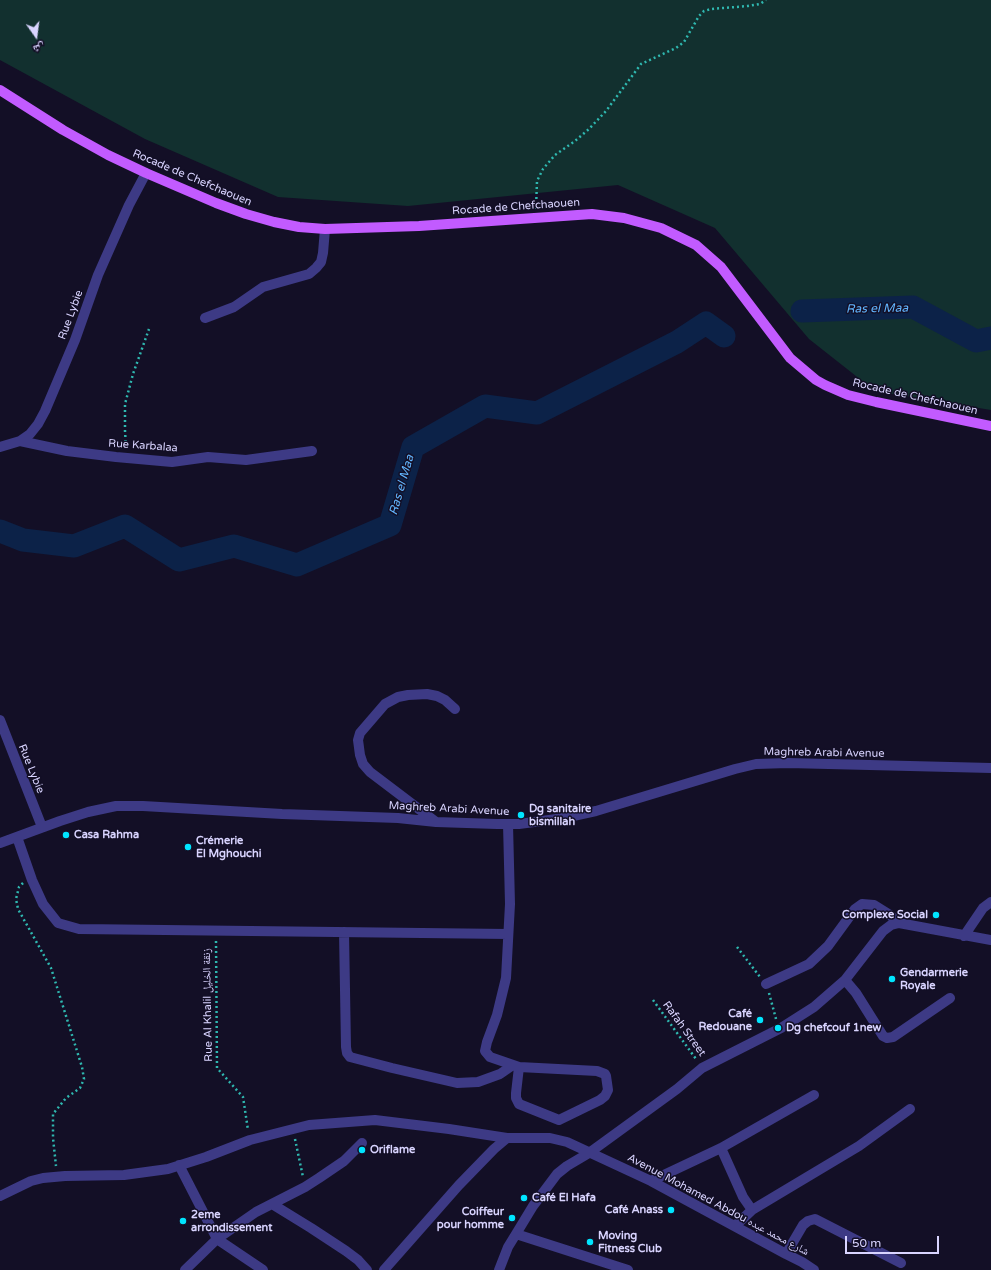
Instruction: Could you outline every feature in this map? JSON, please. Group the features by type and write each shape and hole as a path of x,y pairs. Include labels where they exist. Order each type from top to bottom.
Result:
{"main road":[{"name":"Rocade de Chefchaouen","path":"0,90 63,130 146,173 216,203 274,222 299,227 325,229 419,226 592,214 624,218 661,228 696,245 721,267 790,358 816,380 848,395 991,426"}],"street":[{"name":"Rue Lybie","path":"0,447 20,441 30,434 38,424 45,411 75,340 98,275 126,212 146,173"},
{"path":"205,318 234,307 264,287 309,274 321,262 325,229"},
{"name":"Rue Karbalaa","path":"20,441 67,451 172,462 208,457 246,460 312,451"},
{"path":"436,822 370,772 363,764 358,740 360,733 385,704 398,697 427,694 437,696 455,709"},
{"name":"Rue Lybie","path":"0,720 42,827"},
{"name":"Maghreb Arabi Avenue","path":"0,843 88,812 116,806 398,818 436,822 519,824 564,818 596,811 756,764 788,763 991,768"},
{"path":"508,824 510,904 506,978 499,1008 485,1051 490,1057 516,1066 597,1071 605,1074 608,1090 605,1096 600,1100 558,1120 519,1104 516,1098 516,1066"},
{"path":"17,837 30,875 43,904 58,923 79,929 508,934"},
{"path":"964,936 983,908 991,902"},
{"path":"766,984 809,964 828,946 855,909 862,904 874,905 890,915 899,923"},
{"path":"499,1270 508,1247 533,1206 558,1174 573,1161 589,1153 677,1089 702,1068 781,1028 814,1007 845,980 883,931 891,925 899,923 991,940"},
{"path":"344,932 346,1048 350,1057 457,1083 478,1082 516,1066"},
{"path":"845,980 856,993 883,1036 887,1038 893,1037 950,998"},
{"path":"651,1181 721,1148 814,1095"},
{"path":"735,1226 752,1210 859,1146 910,1109"},
{"name":"Avenue Mohamed Abdou شارع محمد عبده","path":"0,1196 31,1181 57,1176 124,1175 168,1169 206,1157 250,1140 309,1125 375,1120 507,1138 550,1138 567,1142 651,1181 802,1262 814,1270"},
{"path":"384,1270 459,1185 494,1149 507,1138"},
{"path":"185,1270 216,1239 256,1212 305,1187 344,1160 362,1143"},
{"path":"721,1148 743,1197 752,1210"},
{"path":"179,1165 216,1239 263,1270"},
{"path":"272,1204 346,1251 358,1260 367,1270"},
{"path":"786,1254 803,1225 808,1221 816,1219 901,1263"},
{"path":"516,1234 628,1270"}],"path":[{"path":"536,217 538,181 543,169 556,155 589,129 606,111 640,64 676,48 684,42 699,16 704,11 760,4 766,0"},
{"path":"127,458 124,431 125,404 133,374 149,329"},
{"path":"30,875 19,887 16,899 18,909 51,968 82,1067 84,1079 80,1088 66,1098 53,1114 53,1138 57,1176"},
{"name":"Rue Al Khalil زنقة الخليل","path":"216,930 217,1068 243,1097 250,1140"},
{"path":"737,947 766,984 777,1024 781,1028"},
{"name":"Rafah Street","path":"653,1000 702,1068"},
{"path":"293,1129 305,1187"}],"green space":[{"path":"0,0 991,0 991,410 875,391 809,339 715,228 618,185 408,206 278,197 145,139 0,60"}],"waterway":[{"name":"Ras el Maa","path":"802,311 913,307 976,341 991,338"},
{"name":"Ras el Maa","path":"0,531 23,540 74,546 125,526 179,560 234,546 297,565 390,525 413,447 485,406 537,413 677,342 706,323 724,336"}],"place":[{"name":"Dg sanitaire bismillah","path":"521,815"},
{"name":"Casa Rahma","path":"66,835"},
{"name":"Crémerie El Mghouchi","path":"188,847"},
{"name":"Complexe Social","path":"936,915"},
{"name":"Gendarmerie Royale","path":"892,979"},
{"name":"Café Redouane","path":"760,1020"},
{"name":"Dg chefcouf 1new","path":"778,1028"},
{"name":"Oriflame","path":"362,1150"},
{"name":"Café El Hafa","path":"524,1198"},
{"name":"Café Anass","path":"671,1210"},
{"name":"Coiffeur pour homme","path":"512,1218"},
{"name":"2eme arrondissement","path":"183,1221"},
{"name":"Moving Fitness Club","path":"590,1242"}]}
